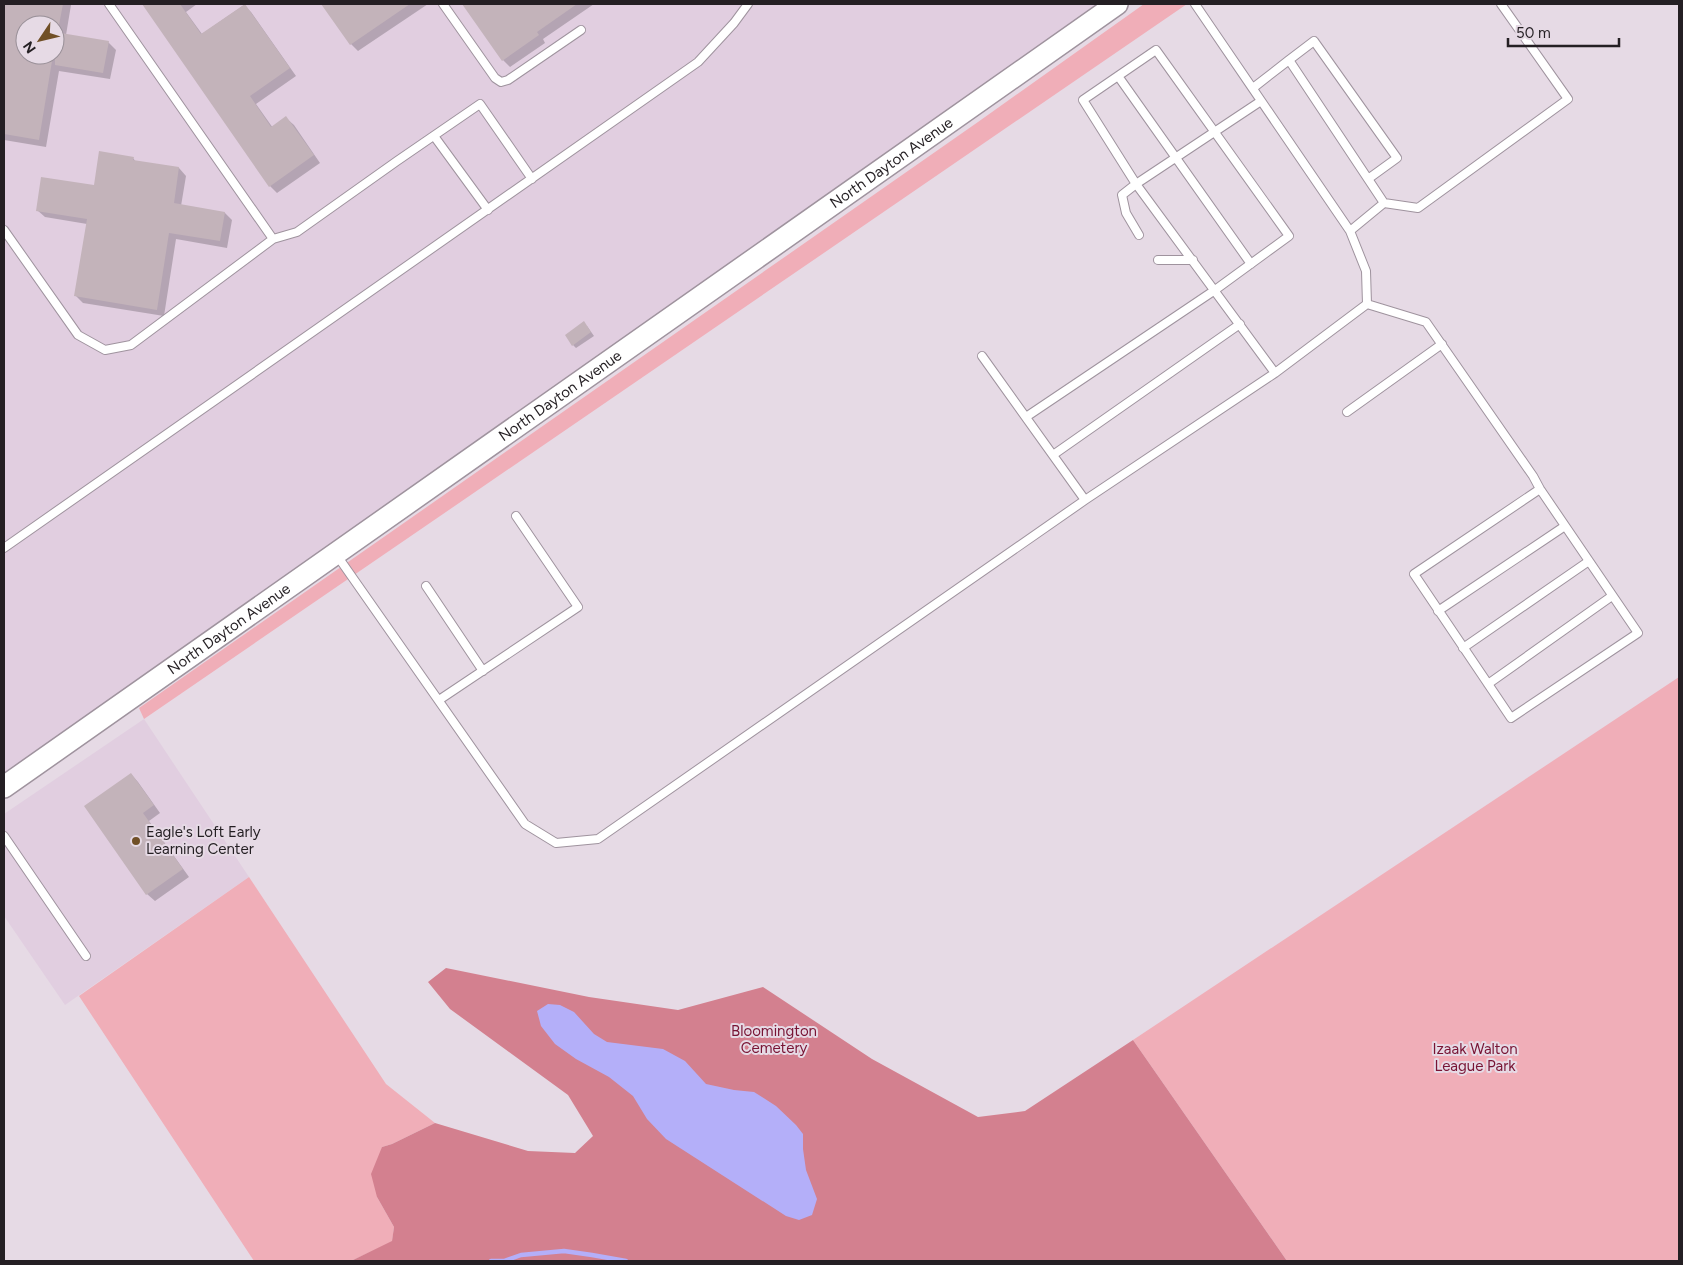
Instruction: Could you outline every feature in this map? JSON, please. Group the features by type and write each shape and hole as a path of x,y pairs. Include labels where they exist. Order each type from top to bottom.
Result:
{"main road":[{"name":"North Dayton Avenue","path":"4,787 1117,4"}],"lane":[{"path":"109,4 273,239"},
{"path":"444,4 495,78 501,82 508,80 582,30"},
{"path":"4,548 698,62 734,23 748,4"},
{"path":"1195,4 1350,231 1366,270 1366,304"},
{"path":"1350,231 1384,203 1418,208 1568,99 1501,4"},
{"path":"1253,88 1314,40 1397,158 1368,178"},
{"path":"1026,417 1215,290 1289,236 1156,50 1083,100 1136,184 1193,260 1215,290 1276,373"},
{"path":"1289,60 1384,203"},
{"path":"1118,76 1251,264"},
{"path":"1139,234 1126,213 1122,195 1261,101"},
{"path":"4,230 78,335 105,350 131,345 273,239 297,232 480,104 532,179"},
{"path":"434,136 488,210"},
{"path":"1158,260 1193,260"},
{"path":"336,553 525,824 556,843 598,839 1085,500 1276,373 1366,304"},
{"path":"1366,304 1426,322 1533,476 1638,633 1510,718 1414,574 1540,489"},
{"path":"1053,454 1240,324"},
{"path":"1347,412 1442,344"},
{"path":"982,356 1085,500"},
{"path":"440,700 578,607 516,516"},
{"path":"1438,611 1565,526"},
{"path":"1464,648 1589,561"},
{"path":"426,586 483,671"},
{"path":"1488,684 1612,596"},
{"path":"4,836 86,956"}],"shaded area":[{"path":"4,4 1103,4 4,774"},
{"path":"144,719 249,877 65,1005 4,916 4,814"},
{"path":"548,1004 560,1005 574,1012 594,1034 607,1042 663,1049 685,1061 706,1084 754,1092 776,1106 803,1134 806,1170 817,1199 812,1215 799,1220 786,1216 666,1139 647,1119 633,1096 609,1077 576,1059 555,1044 541,1026 537,1011"}],"green space":[{"path":"1144,4 1187,4 144,719 139,708"},
{"name":"Izaak Walton League Park","path":"1679,677 1679,1261 1287,1261 1133,1040"},
{"path":"249,877 386,1084 435,1123 382,1147 377,1197 394,1227 392,1242 351,1261 254,1261 79,996"},
{"name":"Bloomington Cemetery","path":"446,968 589,997 678,1010 763,987 872,1059 978,1117 1025,1111 1133,1040 1287,1261 351,1261 392,1241 394,1227 377,1197 371,1174 382,1147 435,1123 528,1151 575,1153 593,1136 568,1095 450,1009 428,982"}],"building":[{"path":"4,4 63,4 61,15 15,15 15,65 51,65 39,140 4,134"},
{"path":"142,4 180,4 201,34 245,4 290,68 250,96 271,127 286,116 314,155 269,187"},
{"path":"321,4 410,4 350,45"},
{"path":"462,4 577,4 537,32 539,35 502,61"},
{"path":"65,34 109,41 103,73 55,65 65,65"},
{"path":"99,151 134,157 133,160 179,167 174,203 225,212 220,241 169,233 157,310 74,296 87,219 36,211 41,177 94,185"},
{"path":"584,321 591,332 572,346 565,335"},
{"name":"Eagle's Loft Early Learning Center","path":"131,773 154,805 143,813 183,869 146,895 84,806"}],"waterway":[{"path":"491,1261 504,1261 521,1255 564,1251 626,1261"}],"place":[{"name":"Eagle's Loft Early Learning Center","path":"136,841"}]}
